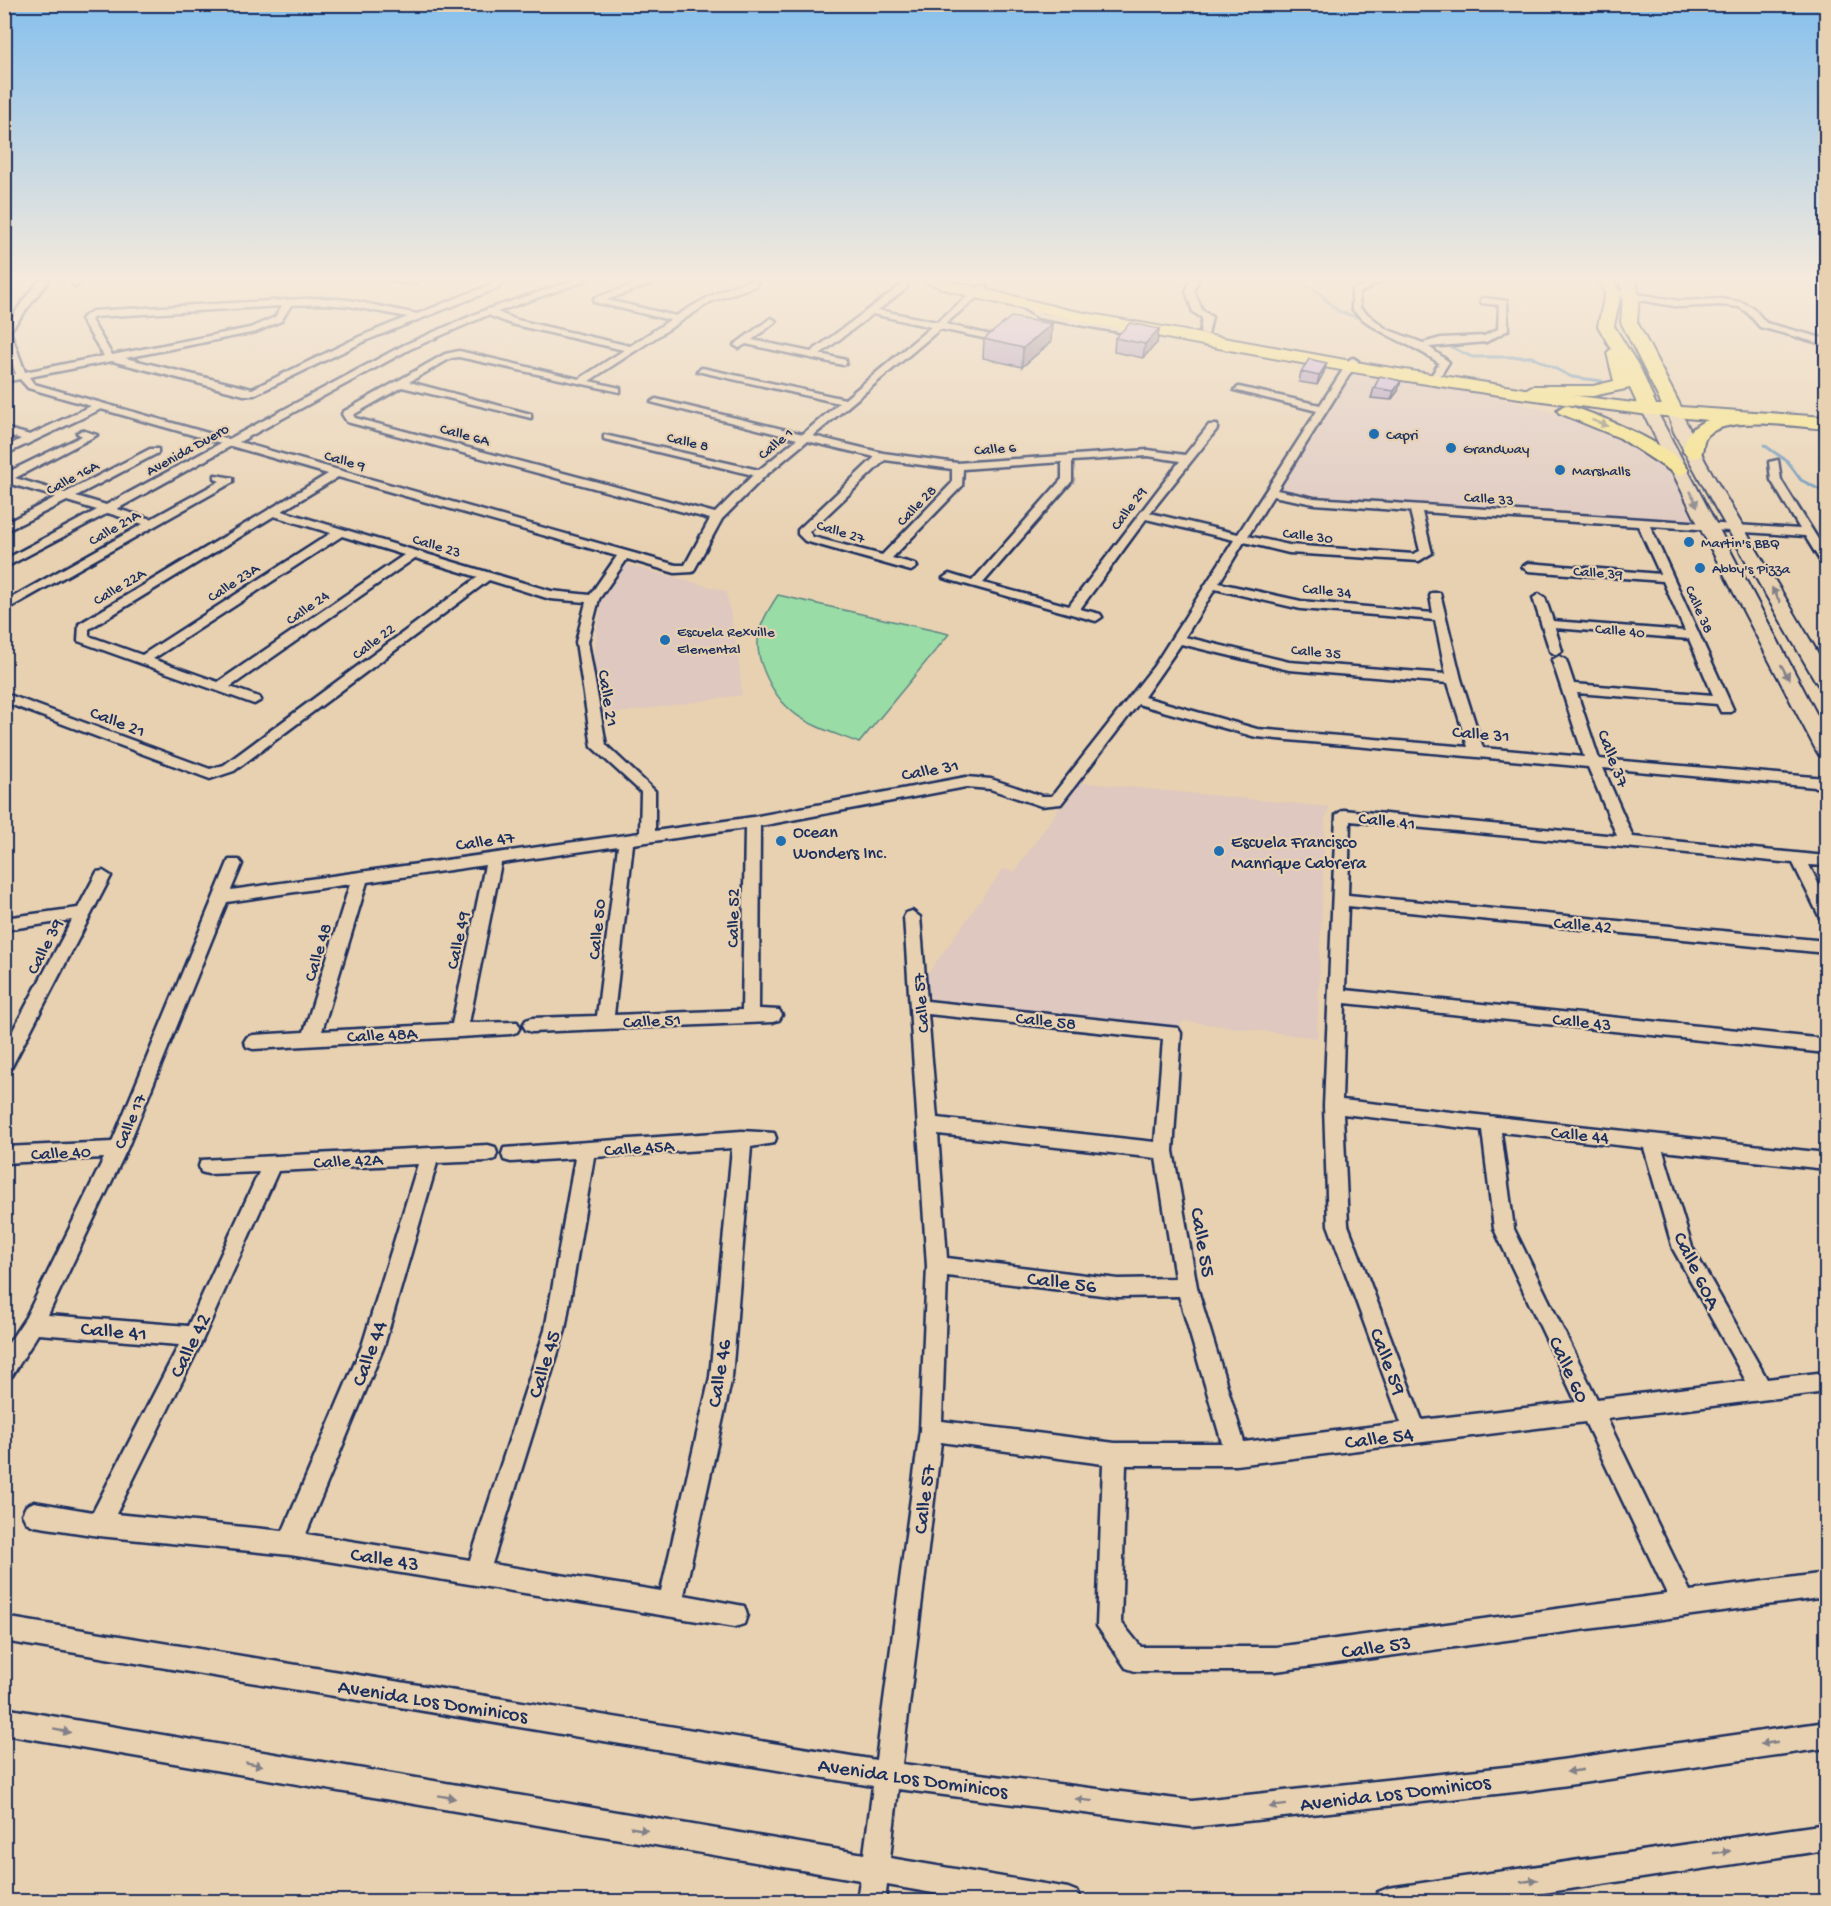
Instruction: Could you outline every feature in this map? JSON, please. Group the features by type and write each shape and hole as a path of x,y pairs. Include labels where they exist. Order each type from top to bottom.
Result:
{"highway":[{"path":"1532,391 1593,391 1624,384 1620,369"},
{"path":"1631,369 1646,405 1825,420"},
{"path":"1653,369 1673,407"},
{"path":"1662,369 1676,390 1690,398 1722,406 1825,420"},
{"path":"1673,407 1722,406"},
{"path":"1693,452 1692,440 1698,432 1712,424 1741,421 1825,420"}],"main road":[{"path":"1366,369 1504,393 1646,405"},
{"path":"1375,369 1646,405"},
{"path":"1504,393 1570,411 1618,430 1653,450 1681,470"}],"street":[{"path":"17,369 21,376"},
{"path":"4,379 54,369"},
{"path":"155,369 244,392 254,392 303,369"},
{"name":"Avenida Duero","path":"4,566 366,369"},
{"name":"Calle 6A","path":"425,369 347,414 351,420 717,517"},
{"name":"Calle 6A","path":"524,369 616,390"},
{"path":"580,382 601,369"},
{"path":"692,378 705,369"},
{"name":"Calle 1","path":"689,569 717,517 761,474 886,369"},
{"name":"Calle 31","path":"753,822 966,782 991,784 1041,801 1056,801 1136,699 1177,639 1347,369"},
{"path":"1436,376 1440,369"},
{"path":"702,371 847,402"},
{"name":"Calle 9","path":"21,376 31,386 99,406 675,569 689,569"},
{"path":"400,383 527,416"},
{"path":"1239,390 1323,409"},
{"path":"647,409 667,394"},
{"path":"656,402 805,437"},
{"path":"1646,405 1681,470 1707,526 1827,750"},
{"path":"4,452 99,406"},
{"path":"1673,407 1693,452 1827,682"},
{"path":"515,424 538,409"},
{"name":"Calle 29","path":"1073,610 1143,515 1212,428"},
{"path":"596,446 619,430"},
{"path":"4,432 31,439"},
{"path":"5,479 92,435 82,433"},
{"name":"Calle 8","path":"608,437 761,474"},
{"name":"Calle 6","path":"805,437 883,456 957,466 1148,453 1188,459"},
{"name":"Calle 16A","path":"4,529 154,451"},
{"name":"Calle 27","path":"883,456 802,532 809,539 911,567"},
{"path":"976,584 1068,479 1067,459"},
{"path":"1774,462 1776,480 1827,561"},
{"name":"Calle 28","path":"884,560 958,484 957,466"},
{"name":"Calle 22A","path":"254,700 83,638 83,627 337,473"},
{"name":"Calle 21A","path":"4,607 229,480 219,477"},
{"path":"5,479 152,523"},
{"name":"Calle 33","path":"1271,492 1314,501 1707,526"},
{"name":"Calle 30","path":"1143,515 1306,552 1415,558 1426,553 1414,508"},
{"name":"Calle 23","path":"273,512 550,595 593,599"},
{"name":"Calle 38","path":"1568,688 1724,705 1643,523"},
{"path":"1707,526 1809,532"},
{"name":"Calle 23A","path":"143,660 341,532"},
{"name":"Calle 39","path":"1523,552 1529,571 1668,578"},
{"name":"Calle 24","path":"219,688 413,554"},
{"name":"Calle 21","path":"624,554 593,599 582,642 599,747 648,791 647,837"},
{"name":"Calle 22","path":"278,732 487,576"},
{"path":"949,578 1096,617"},
{"name":"Calle 34","path":"1212,585 1301,605 1441,617"},
{"path":"1436,596 1454,679 1477,752"},
{"path":"1539,598 1547,624"},
{"name":"Calle 40","path":"1547,624 1694,636"},
{"name":"Calle 37","path":"1547,624 1593,762 1627,842"},
{"name":"Calle 35","path":"1177,639 1259,661 1289,666 1454,679"},
{"name":"Calle 21","path":"4,696 210,774 229,768 278,732"},
{"name":"Calle 31","path":"1136,699 1256,733 1827,783"},
{"name":"Calle 41","path":"1362,1288 1338,1225 1333,1106 1343,815 1827,861"},
{"name":"Calle 47","path":"222,897 753,822"},
{"name":"Calle 52","path":"750,1016 753,822"},
{"name":"Calle 50","path":"605,1022 626,840"},
{"name":"Calle 49","path":"459,1030 495,858"},
{"path":"1799,860 1827,914"},
{"name":"Calle 17","path":"4,1369 33,1324 118,1149 234,864"},
{"name":"Calle 39","path":"4,1065 103,876"},
{"name":"Calle 48","path":"311,1038 360,878"},
{"name":"Calle 42","path":"1340,900 1827,947"},
{"path":"4,924 83,913"},
{"name":"Calle 57","path":"872,1902 931,1430 937,1266 930,1125 912,917"},
{"name":"Calle 43","path":"1337,996 1827,1046"},
{"name":"Calle 58","path":"920,1007 1172,1033"},
{"name":"Calle 51","path":"532,1025 773,1014"},
{"name":"Calle 48A","path":"253,1042 511,1027"},
{"name":"Calle 55","path":"1172,1033 1164,1151 1187,1287 1236,1454"},
{"name":"Calle 44","path":"1333,1106 1827,1161"},
{"path":"930,1125 1164,1151"},
{"name":"Calle 60","path":"1491,1125 1504,1229 1684,1604"},
{"name":"Calle 45A","path":"511,1154 767,1138"},
{"name":"Calle 46","path":"670,1603 721,1377 742,1139"},
{"name":"Calle 60A","path":"1651,1142 1683,1249 1762,1390"},
{"name":"Calle 40","path":"4,1155 118,1149"},
{"name":"Calle 45","path":"478,1572 555,1330 586,1150"},
{"name":"Calle 42A","path":"208,1166 488,1153"},
{"name":"Calle 44","path":"290,1543 373,1346 430,1156"},
{"name":"Calle 42","path":"99,1524 194,1336 272,1164"},
{"name":"Calle 56","path":"937,1266 1118,1288 1187,1287"},
{"name":"Calle 59","path":"1362,1288 1416,1433"},
{"name":"Calle 41","path":"33,1324 194,1336"},
{"name":"Calle 54","path":"931,1430 1115,1454 1236,1454 1827,1382"},
{"name":"Calle 53","path":"1115,1454 1109,1626 1135,1659 1276,1659 1827,1585"},
{"name":"Calle 43","path":"34,1514 99,1524 290,1543 735,1615"},
{"name":"Avenida Los Dominicos","path":"4,1629 888,1775 1192,1815 1533,1776 1827,1735"},
{"path":"4,1721 1068,1902"},
{"path":"1388,1902 1827,1837"}],"shaded area":[{"path":"1340,370 1504,398 1591,424 1635,446 1670,470 1694,521 1311,495 1267,488"},
{"name":"Escuela Rexville Elemental","path":"624,564 726,591 738,653 742,695 604,715 594,665 597,627 602,599"},
{"path":"1077,782 1330,807 1325,819 1317,1038 1184,1021 1177,1028 932,1001 924,979 1003,869 1015,871"}],"green space":[{"path":"778,595 949,634 859,743 802,719 791,711 772,687 760,660 758,640 766,614"}],"building":[{"path":"1303,369 1323,369 1319,376 1301,372"},
{"path":"1380,376 1401,381 1394,391 1374,388"}],"waterway":[{"path":"1556,369 1572,377 1602,381"},
{"path":"1764,445 1787,461 1801,480 1826,493"}],"place":[{"name":"Capri","path":"1374,434"},
{"name":"Grandway","path":"1451,448"},
{"name":"Marshalls","path":"1560,470"},
{"name":"Martin's BBQ","path":"1689,542"},
{"name":"Abby's Pizza","path":"1700,568"},
{"name":"Escuela Rexville Elemental","path":"665,640"},
{"name":"Ocean Wonders Inc.","path":"781,841"},
{"name":"Escuela Francisco Manrique Cabrera","path":"1219,851"}]}
